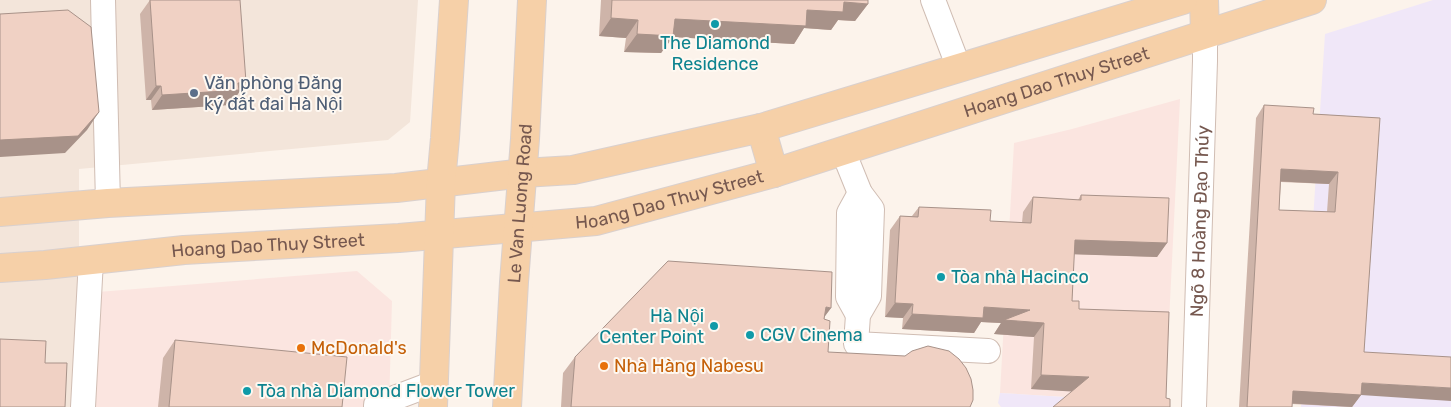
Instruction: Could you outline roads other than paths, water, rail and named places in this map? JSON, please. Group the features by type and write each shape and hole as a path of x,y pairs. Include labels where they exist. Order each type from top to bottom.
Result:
{"main road":[{"path":"433,395 441,182 454,0"},
{"name":"Le Van Luong Road","path":"507,407 523,174 532,0"},
{"path":"0,212 108,203 396,188 573,170 761,128 1183,0"},
{"path":"1204,0 1205,34"},
{"name":"Hoang Dao Thuy Street","path":"0,268 184,250 399,238 596,221 774,173 1312,0"},
{"path":"761,128 774,173"}],"street":[{"path":"102,0 108,203"},
{"path":"933,0 959,68"},
{"name":"Ngõ 8 Hoàng Đạo Thúy","path":"1194,407 1205,34"},
{"path":"842,151 860,193 849,213 848,297 858,315 856,344 988,351"},
{"path":"83,407 91,260"},
{"path":"376,407 376,405 433,395"}],"place":[{"name":"The Diamond Residence","path":"715,24"},
{"name":"Văn phòng Đăng ký đất đai Hà Nội","path":"194,93"},
{"name":"Tòa nhà Hacinco","path":"941,277"},
{"name":"Hà Nội Center Point","path":"714,326"},
{"name":"CGV Cinema","path":"750,335"},
{"name":"McDonald's","path":"301,348"},
{"name":"Nhà Hàng Nabesu","path":"604,366"},
{"name":"Tòa nhà Diamond Flower Tower","path":"247,391"}]}
